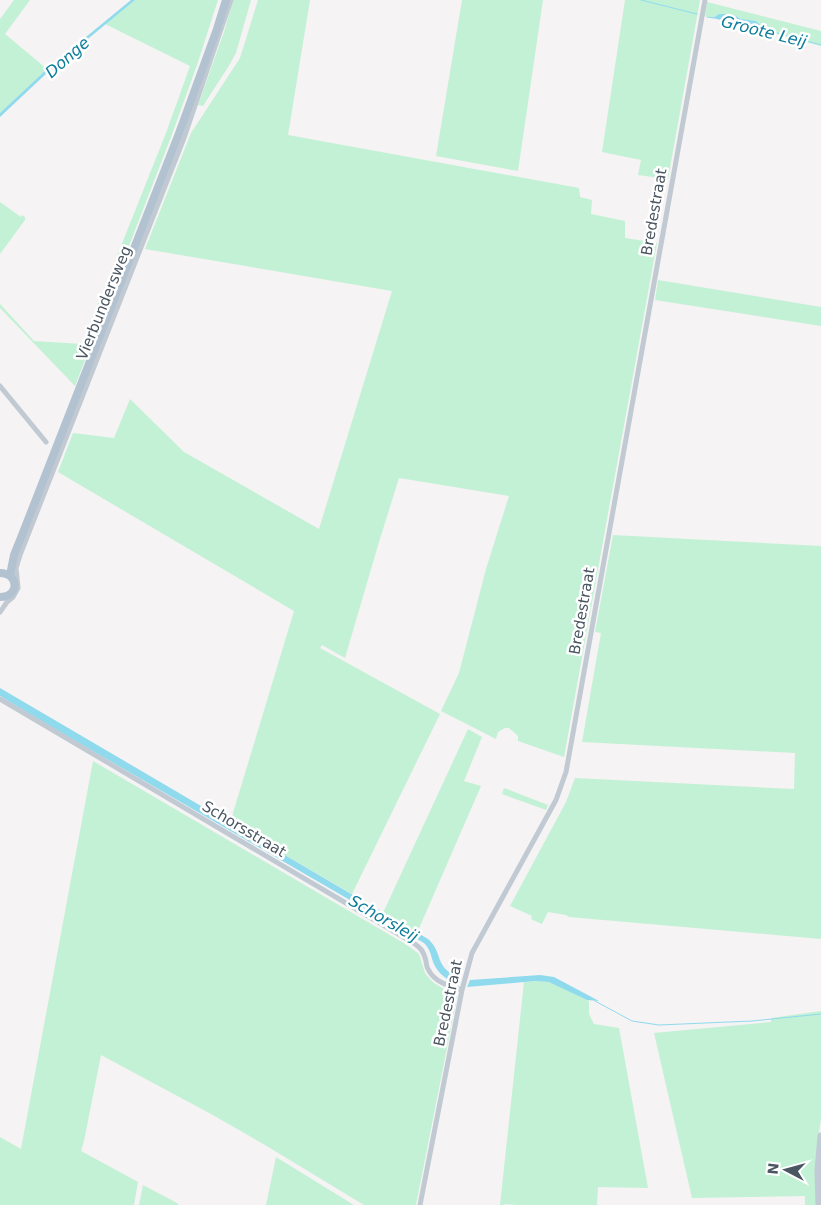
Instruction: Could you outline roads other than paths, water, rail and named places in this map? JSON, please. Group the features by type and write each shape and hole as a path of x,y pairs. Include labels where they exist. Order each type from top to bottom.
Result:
{"main road":[{"name":"Vierbundersweg","path":"4,573 26,531 181,137 226,0"},
{"path":"0,597 8,596 14,590 14,582 4,573"},
{"path":"819,1205 818,1170 821,1136"}],"street":[{"name":"Vierbundersweg","path":"191,109 231,0"},
{"name":"Bredestraat","path":"420,1205 462,990 472,953 556,800 566,772 705,0"},
{"path":"0,386 46,442"},
{"path":"0,397 5,392"},
{"name":"Vierbundersweg","path":"0,612 18,588 16,568 26,531"},
{"name":"Schorsstraat","path":"0,699 412,942 424,953 427,969 433,976 444,984 462,990"}],"water":[{"path":"131,0 135,0 49,71 0,117 0,113 47,69"},
{"path":"719,14 728,14 741,19 756,21 769,32 713,18"},
{"path":"0,688 428,939 436,949 442,965 460,978 458,984 437,970 424,943 53,728 0,696"},
{"path":"540,975 554,977 599,1001 587,1000 549,982 535,981 467,987 470,980"}],"waterway":[{"name":"Groote Leij","path":"641,0 697,14"},
{"name":"Groote Leij","path":"707,17 714,18"},
{"name":"Groote Leij","path":"766,30 821,45"},
{"name":"Schorsleij","path":"595,1001 632,1021 659,1025 752,1021 821,1014"}],"water label":[{"name":"Donge","path":"67,57"}]}
